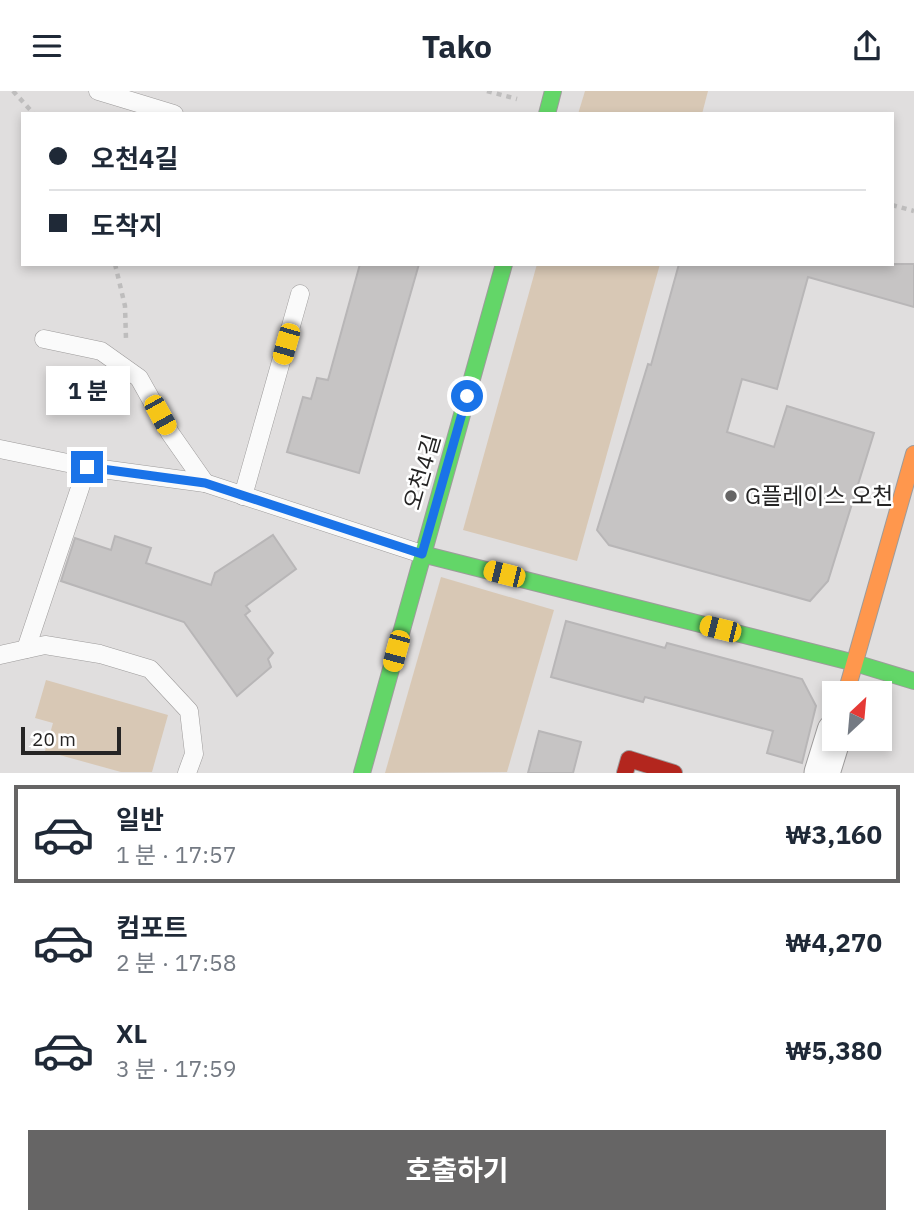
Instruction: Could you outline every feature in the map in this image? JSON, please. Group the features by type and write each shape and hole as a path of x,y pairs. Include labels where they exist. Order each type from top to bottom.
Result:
{"street":[{"path":"548,112 553,91"},
{"name":"오천4길","path":"362,772 503,266"},
{"path":"850,681 904,527 914,454"},
{"path":"422,554 855,663 914,681"},
{"path":"822,772 829,751"},
{"path":"625,772 629,759 674,772"}],"lane":[{"path":"98,91 167,112"},
{"path":"243,496 300,294"},
{"path":"44,339 101,351 139,378 170,433 205,483"},
{"path":"0,449 87,467 205,483 422,554"},
{"path":"26,649 87,467"},
{"path":"0,655 45,645 100,654 150,669 189,711 194,754 187,772"}],"path":[{"path":"13,91 32,112"},
{"path":"894,206 914,211"},
{"path":"115,266 125,306 127,329 124,368"}],"shaded area":[{"path":"585,91 708,91 703,112 579,112"},
{"path":"536,266 659,266 577,561 463,530"},
{"path":"441,577 554,610 507,772 385,773"},
{"path":"46,680 168,715 152,772 121,772 45,751 53,723 35,718"}],"building":[{"name":"G플레이스 오천","path":"914,264 914,307 808,277 777,389 742,379 727,432 774,447 787,406 874,433 828,581 810,601 609,545 597,530 648,364 651,365 678,266"},
{"path":"359,266 418,266 359,473 287,452 303,397 311,399 317,378 328,380"},
{"path":"273,535 296,569 246,606 250,611 245,615 273,653 268,659 271,667 237,696 184,622 61,581 75,538 111,550 115,536 151,548 146,563 211,585 215,573"},
{"path":"566,621 665,648 667,643 802,679 816,706 802,763 767,753 773,731 645,697 643,702 551,677"},
{"path":"539,731 581,742 573,773 528,773"}],"traffic: fast":[{"path":"548,112 553,91"},
{"path":"362,773 503,266"},
{"path":"422,554 855,663 914,681"}],"traffic: slow":[{"path":"849,681 914,454"}],"traffic: jam":[{"path":"625,773 629,759 674,773"}],"place":[{"name":"G플레이스 오천","path":"731,496"}],"route":[{"path":"87,467 205,483 422,554 467,396"}]}
